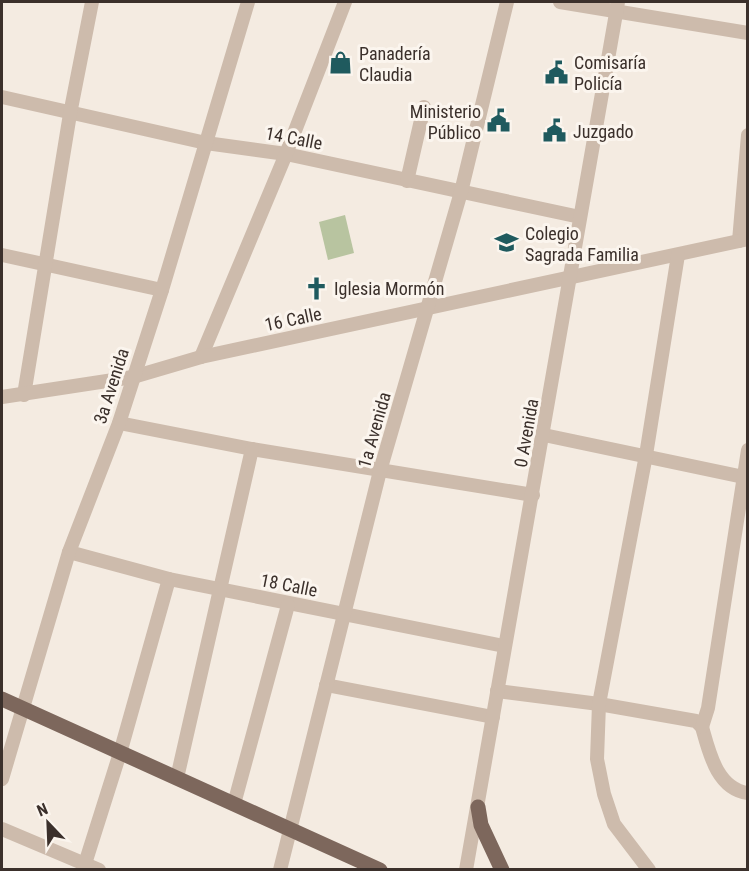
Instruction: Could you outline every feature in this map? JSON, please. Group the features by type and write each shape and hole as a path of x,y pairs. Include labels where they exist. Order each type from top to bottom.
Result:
{"main road":[{"path":"2,699 380,870"},
{"path":"478,807 481,825 502,870"}],"street":[{"path":"24,395 70,114 93,2"},
{"name":"3a Avenida","path":"2,779 69,552 119,423 162,290 248,2"},
{"path":"201,357 286,154 345,2"},
{"name":"1a Avenida","path":"280,870 292,830 343,613 380,471 461,192 507,2"},
{"path":"560,2 617,7 747,33"},
{"name":"0 Avenida","path":"466,870 504,646 544,435 617,7"},
{"name":"14 Calle","path":"2,97 206,143 286,154 580,218"},
{"path":"407,181 424,106"},
{"path":"743,240 747,135"},
{"name":"16 Calle","path":"2,397 133,377 201,357 743,240"},
{"path":"2,255 162,290"},
{"path":"649,870 614,824 604,794 597,759 599,704 646,456 678,255"},
{"name":"16 Calle","path":"2,404 24,395"},
{"path":"119,423 252,449 533,495"},
{"path":"544,435 745,477"},
{"path":"177,778 222,589 252,449"},
{"path":"747,450 745,477 708,708 702,727 718,773 734,790 747,793"},
{"name":"18 Calle","path":"69,552 169,579 288,605 343,613 504,646"},
{"path":"84,867 120,753 169,579"},
{"path":"234,804 288,605"},
{"path":"326,685 493,717"},
{"path":"497,691 599,704 689,719 702,727"},
{"path":"2,829 84,867 99,870"}],"green space":[{"path":"345,215 354,253 328,260 319,222"}],"place":[{"name":"Panadería Claudia","path":"341,63"},
{"name":"Comisaría Policía","path":"556,72"},
{"name":"Ministerio Público","path":"499,121"},
{"name":"Juzgado","path":"555,131"},
{"name":"Colegio Sagrada Familia","path":"507,243"},
{"name":"Iglesia Mormón","path":"316,288"}]}
